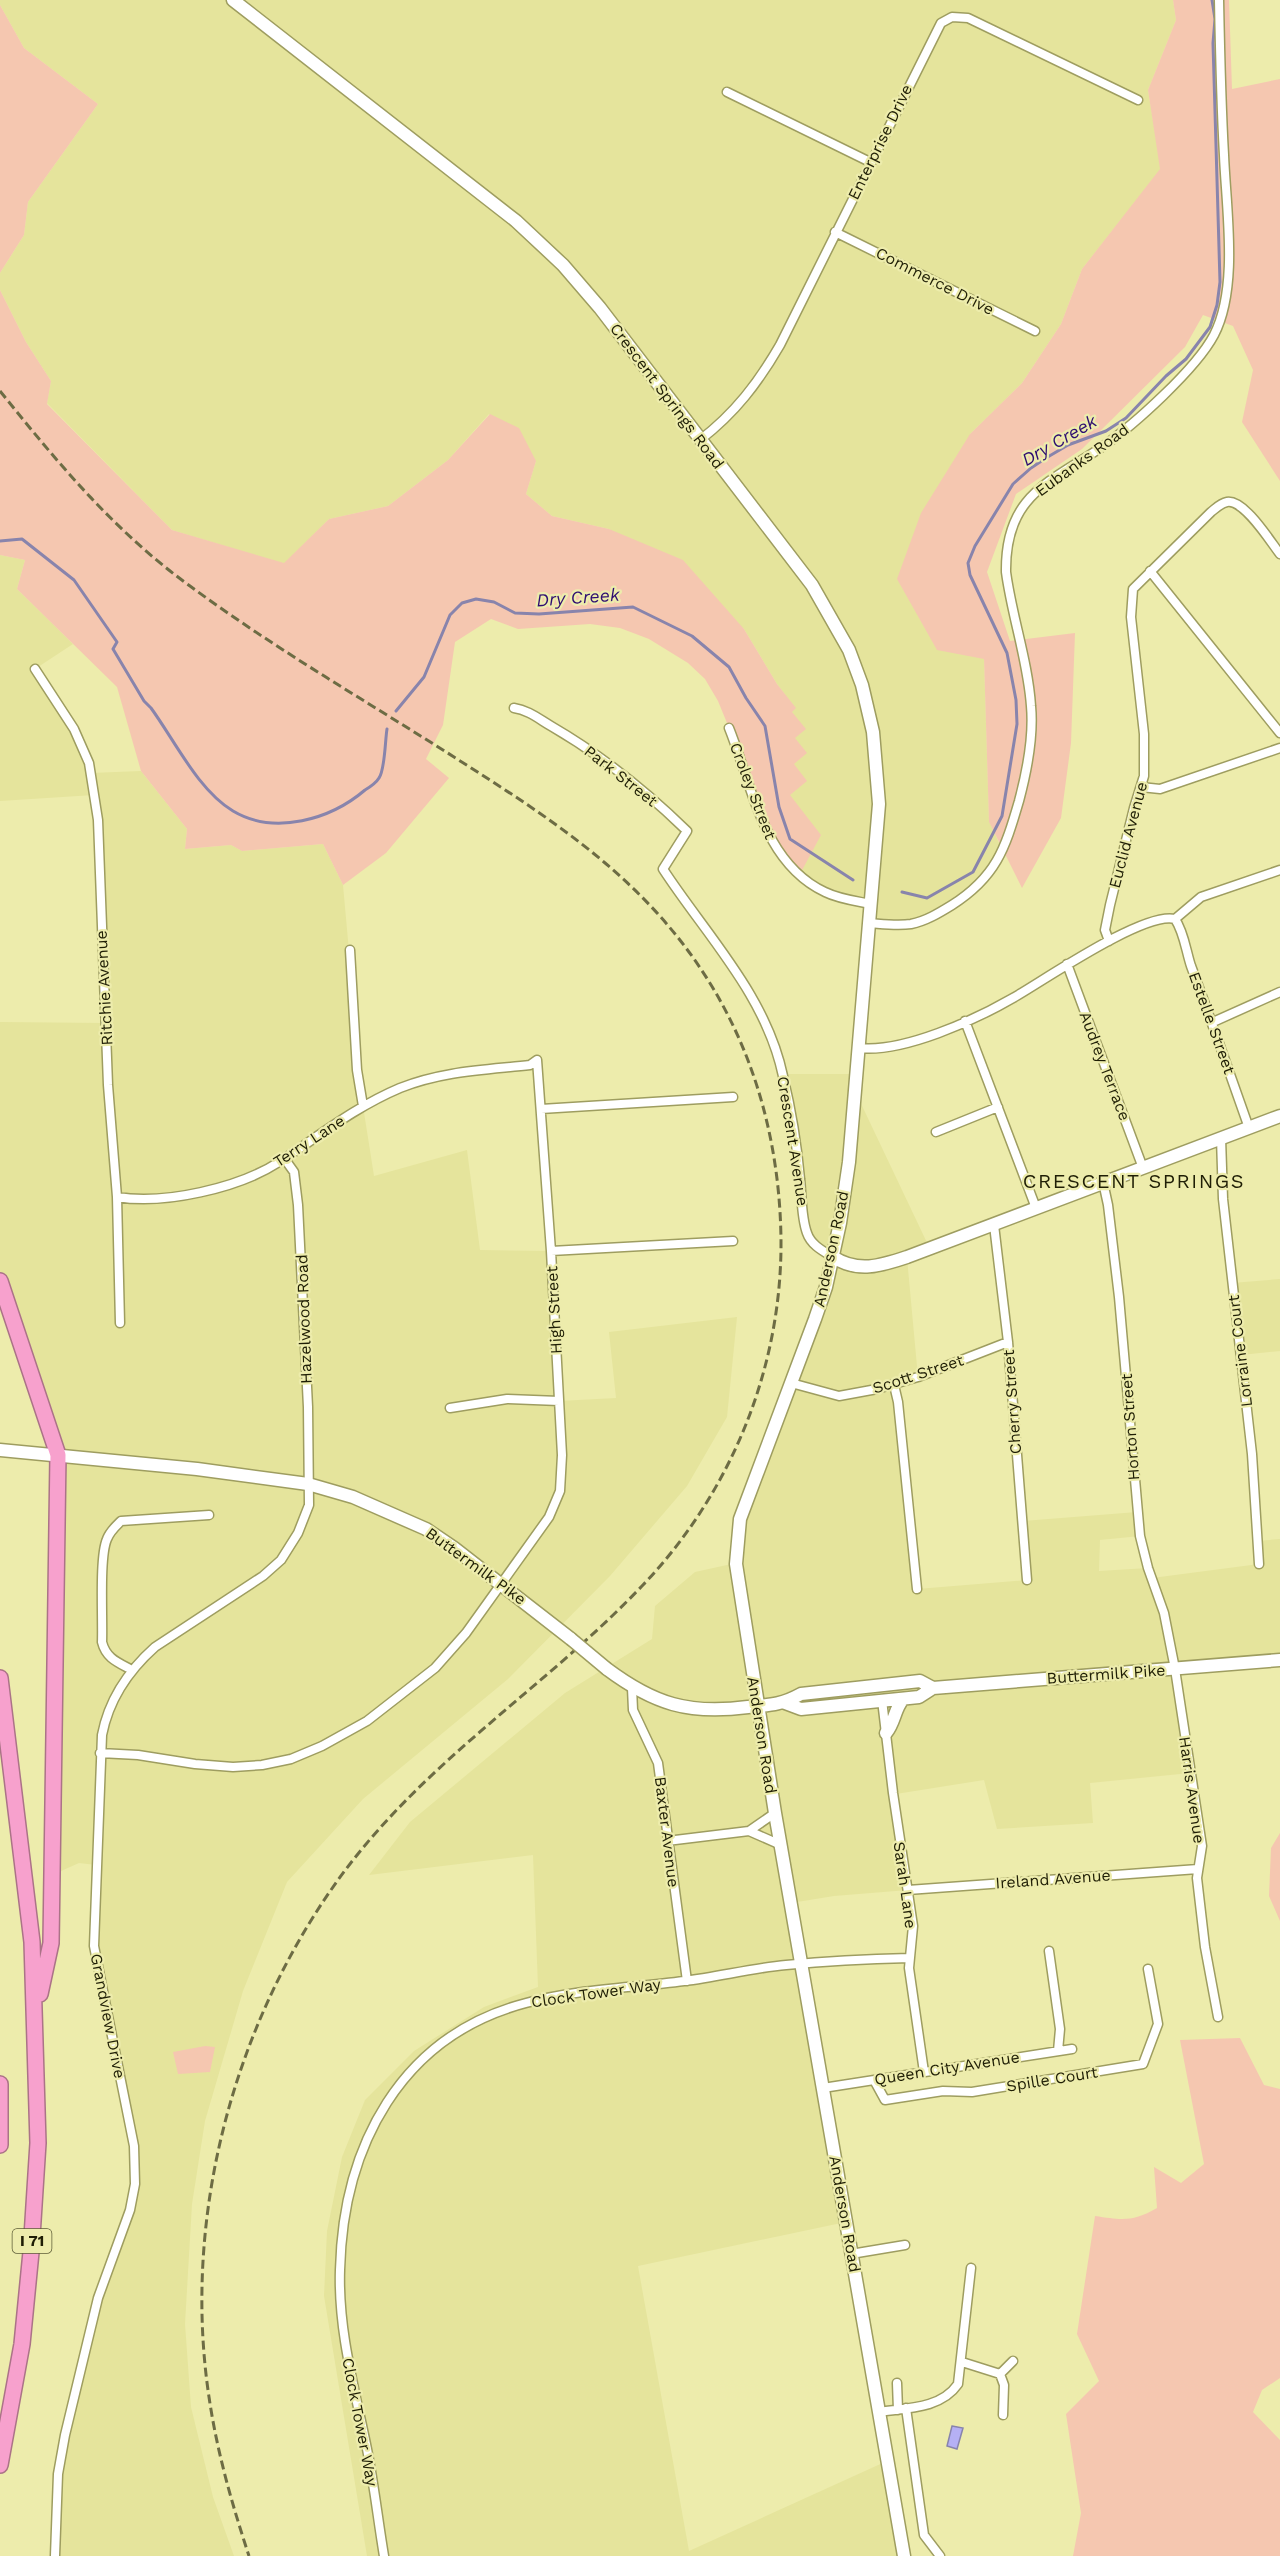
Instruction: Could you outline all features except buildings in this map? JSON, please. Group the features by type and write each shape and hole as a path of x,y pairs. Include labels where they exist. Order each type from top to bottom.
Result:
{"highway":[{"path":"0,1281 58,1455 51,1943 36,2016"},
{"name":"I 71","path":"0,1678 32,1942 38,2143 22,2344 0,2465"},
{"path":"0,2084 0,2145"}],"main road":[{"name":"Crescent Springs Road","path":"233,0 516,221 548,250 600,308 812,585 837,627 859,676 873,732 879,789 869,923"},
{"name":"Anderson Road","path":"869,923 849,1162 833,1257 815,1319 740,1519 736,1564 774,1813 904,2556"},
{"path":"833,1257 844,1264 876,1267 994,1225 1280,1116"},
{"name":"Buttermilk Pike","path":"0,1450 197,1469 308,1484 353,1497 426,1529 541,1614 632,1688 661,1702 699,1710 785,1703 801,1694 853,1688 920,1682 933,1688"},
{"name":"Buttermilk Pike","path":"785,1703 801,1709 919,1697 933,1688 1280,1660"},
{"path":"886,1733 894,1723 896,1708 903,1699"}],"street":[{"name":"Eubanks Road","path":"869,923 910,924 924,921 977,888 997,862 1009,835 1029,761 1032,724 1027,672 1006,572 1005,555 1015,521 1033,493 1044,483 1103,446 1132,424 1192,366 1214,335 1222,316 1229,249 1219,0"},
{"name":"Enterprise Drive","path":"700,440 734,411 762,376 937,28 952,17 968,18 1138,100"},
{"path":"727,92 870,162"},
{"name":"Commerce Drive","path":"835,232 1035,331"},
{"name":"Euclid Avenue","path":"1108,941 1105,930 1110,905 1144,776 1144,734 1131,596 1137,584 1221,504 1235,502 1250,515 1280,554"},
{"path":"1150,571 1280,733"},
{"name":"Ritchie Avenue","path":"35,669 74,729 89,763 98,820 108,1085 117,1197 120,1323"},
{"name":"Park Street","path":"514,708 535,716 603,759 661,806 687,831 664,866"},
{"name":"Croley Street","path":"729,728 762,820 781,855 800,874 824,892 870,904"},
{"path":"1141,787 1160,789 1280,748"},
{"name":"Crescent Avenue","path":"664,866 663,869 669,879 726,955 770,1035 783,1074 800,1176 806,1230 815,1245 833,1257"},
{"path":"859,1047 872,1049 899,1046 965,1021 1012,999 1108,941 1167,917 1175,919 1201,897 1280,870"},
{"name":"Estelle Street","path":"1175,919 1213,1022 1248,1128"},
{"path":"350,950 357,1070 363,1106"},
{"name":"Audrey Terrace","path":"1067,964 1143,1168"},
{"path":"1213,1022 1280,992"},
{"path":"965,1021 1036,1208"},
{"name":"High Street","path":"100,1753 138,1755 233,1767 262,1765 291,1759 322,1746 367,1721 435,1668 466,1633 540,1530 560,1491 562,1455 551,1251 537,1060 530,1065 498,1068"},
{"name":"Terry Lane","path":"117,1197 131,1199 197,1192 238,1180 264,1170 327,1127 363,1106 400,1089 463,1070 498,1068"},
{"path":"541,1108 733,1096"},
{"path":"936,1132 998,1107"},
{"name":"Lorraine Court","path":"1221,1138 1223,1198 1252,1454 1259,1564"},
{"name":"Hazelwood Road","path":"284,1158 294,1172 298,1205 308,1413 308,1484"},
{"name":"Horton Street","path":"1102,1182 1108,1205 1119,1297 1140,1536 1148,1568 1164,1612 1175,1669"},
{"name":"Cherry Street","path":"994,1225 1008,1341 1027,1580"},
{"path":"551,1251 733,1241"},
{"name":"Scott Street","path":"791,1383 839,1396 894,1385 1008,1341"},
{"path":"894,1385 898,1402 917,1589"},
{"path":"450,1408 507,1399 559,1401"},
{"name":"Grandview Drive","path":"55,2556 58,2474 64,2435 98,2298 130,2211 135,2184 134,2146 94,1946 100,1753 108,1711 117,1691 132,1670 155,1647 263,1576 281,1560 289,1550 307,1516 308,1484"},
{"path":"132,1670 113,1660 104,1652 102,1642 106,1539 121,1521 209,1515"},
{"name":"Harris Avenue","path":"1175,1669 1202,1845 1198,1869 1205,1947 1218,2017"},
{"name":"Baxter Avenue","path":"632,1688 633,1710 658,1764 687,1981"},
{"name":"Sarah Lane","path":"882,1700 913,1926 910,1958 912,1985 924,2072"},
{"path":"667,1841 749,1831 774,1813"},
{"path":"749,1831 781,1845"},
{"name":"Ireland Avenue","path":"908,1890 1198,1869"},
{"path":"1049,1951 1060,2029 1058,2051"},
{"name":"Clock Tower Way","path":"384,2556 368,2453 344,2342 340,2270 344,2225 353,2181 368,2139 385,2103 408,2071 444,2039 483,2018 523,2004 560,1995 687,1981 801,1964 910,1958"},
{"name":"Spille Court","path":"874,2080 885,2100 943,2091 972,2092 1143,2064 1158,2024 1148,1969"},
{"name":"Queen City Avenue","path":"823,2088 1072,2049"},
{"path":"851,2254 905,2245"},
{"path":"878,2412 902,2409 946,2398 957,2384 962,2362 971,2268"},
{"path":"1000,2374 1012,2361"},
{"path":"962,2362 1000,2374"},
{"path":"1000,2374 1004,2385 1003,2415"},
{"path":"897,2383 924,2535 940,2556"}],"shaded area":[{"path":"0,0 1173,0 1176,20 1148,90 1161,169 1082,269 1061,324 1022,383 970,434 984,659 989,821 1003,852 991,872 924,921 869,923 870,904 840,897 800,874 789,795 795,737 792,711 795,708 777,684 744,629 609,529 552,516 526,494 536,461 489,414 448,460 388,506 329,519 284,564 172,530 47,403 51,381 26,342 0,290 0,273 24,235 28,202 98,104 24,48 0,5"},
{"path":"1173,0 1229,0 1232,89 1280,79 1280,481 1242,422 1253,370 1233,326 1203,315 1185,347 1082,449 1016,494 987,572 1010,641 1075,633 1071,743 1061,818 1022,888 989,822 984,659 937,650 897,579 921,513 970,434 1022,383 1061,324 1082,269 1160,169 1148,90 1176,20"},
{"path":"0,5 24,48 98,104 28,202 24,235 0,273"},
{"path":"0,290 26,342 51,381 47,404 172,530 284,563 329,519 388,506 448,460 490,414 519,428 536,461 526,494 552,516 609,529 683,560 744,629 777,684 796,708 792,712 806,729 795,738 807,753 794,764 807,781 790,795 821,835 800,874 781,855 718,701 705,679 688,663 649,639 620,628 590,624 518,629 491,619 455,642 443,725 426,759 449,778 386,853 343,885 323,844 242,851 231,845 185,849 187,829 141,771 117,687 17,589 25,560 0,555"},
{"path":"0,555 25,560 17,589 73,644 35,669 74,729 91,773 141,771 187,829 185,849 231,845 242,851 323,844 343,885 363,1106 374,1176 467,1150 480,1250 551,1251 559,1401 616,1398 609,1332 737,1317 727,1417 687,1486 610,1576 508,1679 363,1799 287,1882 243,1991 205,2121 192,2204 185,2324 191,2407 213,2497 234,2556 55,2556 58,2474 98,2298 130,2210 135,2168 96,1958 96,1865 79,1863 52,1875 58,1455 0,1281 0,1022 105,1023 94,795 0,801"},
{"path":"783,1074 856,1074 855,1091 930,1249 907,1258 918,1377 894,1385 917,1589 1027,1580 1023,1521 1137,1512 1140,1536 1100,1540 1099,1571 1148,1568 1152,1578 1259,1564 1257,1541 1280,1539 1280,1660 1175,1669 1190,1773 1090,1783 1093,1823 997,1829 984,1780 896,1794 908,1890 834,1896 791,1903 846,2222 638,2266 689,2551 887,2461 904,2556 367,2556 324,2296 327,2231 342,2157 365,2100 414,2051 484,2007 538,1987 533,1855 369,1875 410,1822 565,1693 652,1639 655,1606 695,1572 736,1563 736,1547 833,1257 807,1235"},
{"path":"1280,1279 1280,1351 1241,1355 1232,1283"},
{"path":"1280,1833 1280,1921 1269,1896 1271,1848"},
{"path":"1240,2038 1264,2085 1280,2089 1280,2378 1262,2390 1253,2412 1280,2440 1280,2556 1073,2556 1081,2513 1066,2414 1099,2381 1077,2334 1095,2216 1127,2219 1149,2213 1157,2208 1154,2167 1181,2183 1204,2164 1180,2040"},
{"path":"205,2046 215,2047 210,2072 178,2074 173,2052"},
{"path":"952,2426 963,2428 957,2449 947,2446"}],"waterway":[{"name":"Dry Creek","path":"902,892 927,898 973,872 1002,816 1017,724 1016,700 1007,653 970,575 968,563 975,546 1013,484 1031,468 1068,445 1106,431 1126,418 1166,376 1186,359 1210,327 1217,305 1220,282 1213,43 1215,19 1212,0"},
{"name":"Dry Creek","path":"0,541 22,539 74,580 117,642 113,649 144,701 198,778 220,802 233,811 249,818 284,823 302,821 336,809 371,786 379,778 384,762 387,729"},
{"name":"Dry Creek","path":"396,711 424,677 450,615 462,603 476,599 494,602 515,613 539,614 633,607 692,636 729,667 765,726 779,807 790,839 853,880"}],"railway":[{"path":"0,391 88,495 163,565 254,631 454,757 561,828 626,881 655,911 683,944 708,980 740,1041 762,1105 770,1138 780,1206 779,1288 772,1335 761,1381 745,1426 725,1469 701,1511 674,1550 642,1586 565,1659 446,1762 371,1838 338,1880 301,1937 270,1997 244,2061 224,2126 210,2193 203,2261 202,2329 216,2438 249,2556"}],"district":[{"name":"CRESCENT SPRINGS","path":"1134,1181"}]}
